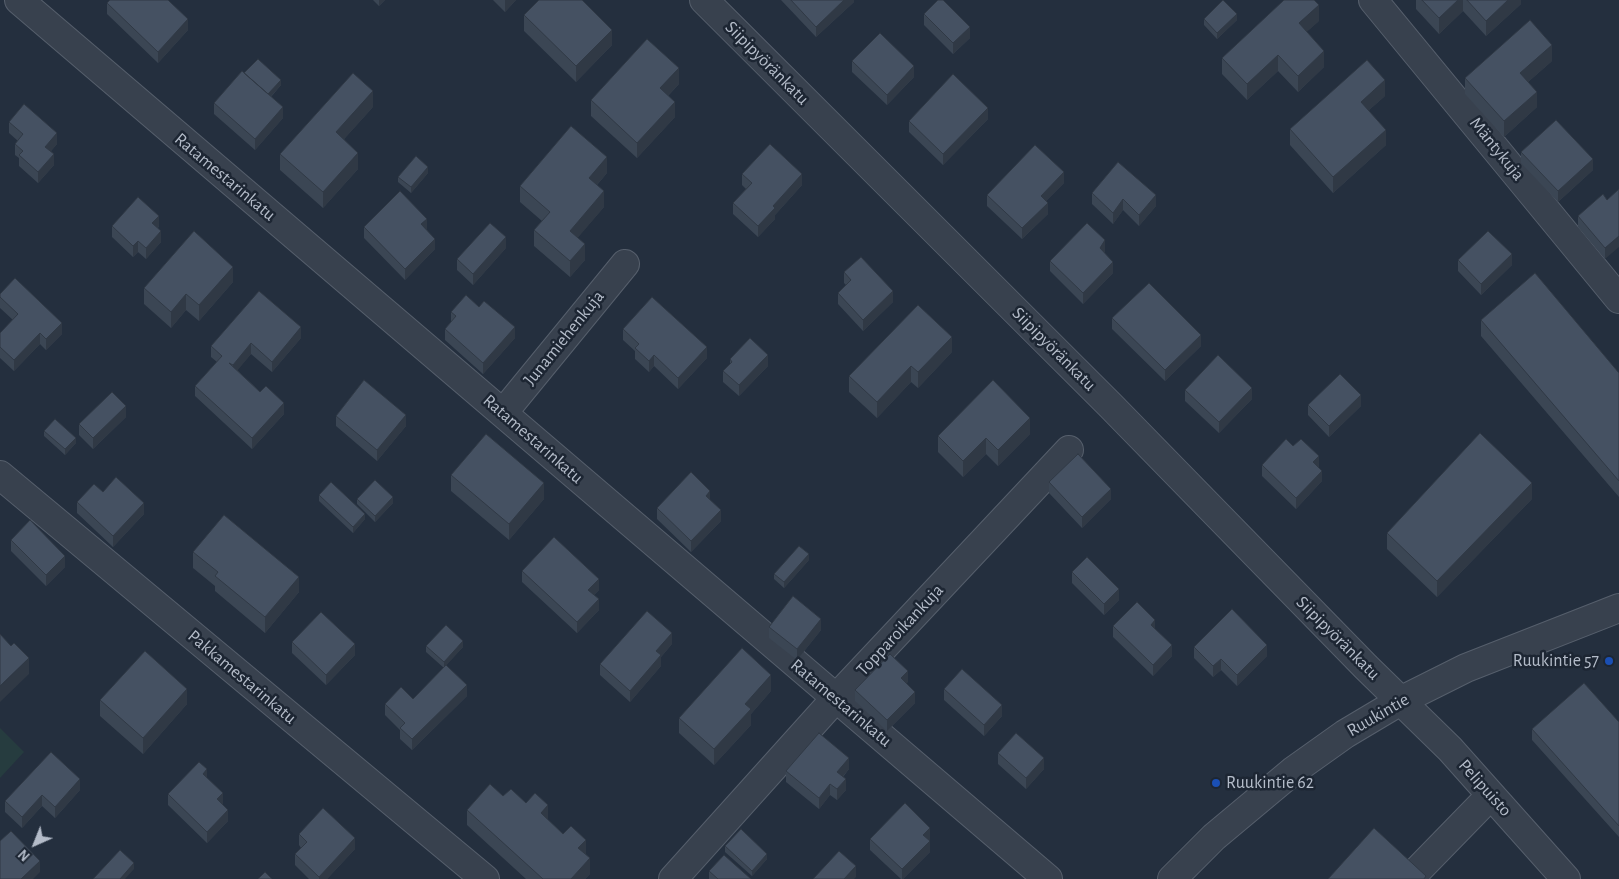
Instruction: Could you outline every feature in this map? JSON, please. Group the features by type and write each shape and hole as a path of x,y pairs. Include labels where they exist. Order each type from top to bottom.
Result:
{"street":[{"name":"Ratamestarinkatu","path":"18,0 1048,879"},
{"name":"Siipipyöränkatu","path":"704,0 1111,406 1366,667 1402,700"},
{"name":"Mäntykuja","path":"1373,0 1619,299"},
{"name":"Junamiehenkuja","path":"503,413 624,264"},
{"name":"Topparoikankuja","path":"673,879 835,699 1069,450"},
{"name":"Pakkamestarinkatu","path":"0,475 485,879"},
{"name":"Ruukintie","path":"1172,879 1214,837 1293,771 1345,734 1402,700 1466,668 1619,608"},
{"name":"Pelipuisto","path":"1402,700 1450,749 1566,879"},
{"path":"1416,879 1416,872 1491,795"}],"green space":[{"path":"0,728 24,752 0,778"}],"building":[{"path":"110,0 168,0 188,19 158,52 107,3"},
{"path":"539,0 582,0 612,30 576,66 524,15"},
{"path":"791,0 844,0 816,27"},
{"path":"938,0 943,0 970,27 953,43 924,14"},
{"path":"1223,0 1237,14 1217,33 1204,19"},
{"path":"1284,0 1314,0 1319,5 1299,23 1324,51 1298,76 1278,55 1247,84 1222,58"},
{"path":"1422,0 1458,0 1439,18"},
{"path":"1467,0 1508,0 1486,21"},
{"path":"1530,20 1552,45 1520,73 1537,92 1504,121 1465,78"},
{"path":"880,33 914,66 887,95 852,61"},
{"path":"647,39 679,68 660,88 675,102 637,143 591,100"},
{"path":"258,59 281,80 268,94 244,73"},
{"path":"1367,60 1385,80 1361,102 1386,130 1333,177 1290,129"},
{"path":"242,71 283,107 255,139 214,103"},
{"path":"353,73 373,91 336,132 358,153 323,192 280,154"},
{"path":"953,74 988,108 943,154 909,121"},
{"path":"24,104 57,133 45,147 54,154 38,172 19,155 23,151 15,144 23,134 9,122"},
{"path":"1556,120 1593,159 1558,191 1521,152"},
{"path":"571,126 607,157 589,178 604,191 570,231 585,244 570,261 534,230 550,212 520,186"},
{"path":"770,144 802,174 758,226 733,203 752,183 742,174"},
{"path":"1035,145 1064,172 1041,196 1048,203 1022,228 987,195"},
{"path":"416,156 428,167 411,187 398,177"},
{"path":"1118,162 1156,195 1139,215 1123,199 1113,213 1092,193"},
{"path":"1619,189 1619,236 1605,248 1578,216 1603,194 1607,200"},
{"path":"400,191 427,219 421,224 435,239 405,269 364,227"},
{"path":"138,197 159,216 152,223 161,231 146,248 138,241 133,246 112,226"},
{"path":"490,223 506,237 473,274 457,259"},
{"path":"1087,223 1105,240 1100,248 1113,262 1083,293 1050,261"},
{"path":"194,231 233,267 199,305 186,294 171,312 144,288"},
{"path":"1488,231 1512,254 1481,284 1458,260"},
{"path":"861,257 893,291 863,320 838,293 851,280 844,272"},
{"path":"1535,273 1619,373 1619,481 1481,320"},
{"path":"15,278 62,323 46,339 40,333 14,360 0,347 0,333 18,314 0,297 0,294"},
{"path":"1149,283 1201,335 1165,370 1112,318"},
{"path":"259,291 301,327 272,362 251,343 233,365 229,363 260,392 266,386 284,403 252,438 195,386 222,356 211,346"},
{"path":"466,295 479,307 484,301 515,327 483,363 445,329 456,316 451,312"},
{"path":"652,297 707,347 678,378 654,355 649,361 635,348 639,344 623,329"},
{"path":"918,305 952,337 918,372 911,366 877,402 849,376"},
{"path":"750,338 768,355 739,385 723,371 732,362 730,359"},
{"path":"1218,355 1252,388 1219,422 1185,390"},
{"path":"1340,374 1361,395 1329,426 1308,405"},
{"path":"364,380 406,415 377,450 336,416"},
{"path":"993,380 1030,418 998,450 986,438 963,461 938,436"},
{"path":"112,392 126,406 93,438 79,424"},
{"path":"55,419 76,438 65,449 44,431"},
{"path":"1480,433 1532,483 1437,581 1387,533"},
{"path":"486,434 544,483 509,524 451,475"},
{"path":"1286,439 1293,446 1301,439 1319,456 1313,462 1322,471 1296,498 1262,465"},
{"path":"1078,454 1111,489 1082,517 1049,482"},
{"path":"691,472 710,491 706,496 721,510 691,541 657,508"},
{"path":"116,477 144,503 113,536 77,502 94,484 103,492"},
{"path":"375,480 393,497 375,516 357,499"},
{"path":"331,482 365,514 353,527 319,495"},
{"path":"224,515 299,577 265,617 215,576 218,572 193,552"},
{"path":"30,520 65,556 46,575 11,540"},
{"path":"554,537 599,579 588,590 599,599 577,622 522,571"},
{"path":"799,546 809,554 784,582 774,574"},
{"path":"1087,557 1119,589 1104,604 1072,572"},
{"path":"793,596 821,619 797,649 769,627"},
{"path":"1137,602 1155,620 1151,625 1172,645 1153,665 1113,626"},
{"path":"1232,609 1267,645 1237,675 1221,659 1213,666 1194,647"},
{"path":"647,611 672,633 656,651 661,655 630,691 600,664"},
{"path":"321,612 355,644 326,675 292,642"},
{"path":"446,625 463,641 444,662 426,646"},
{"path":"0,634 11,646 14,643 29,658 0,686"},
{"path":"742,648 771,675 745,704 751,709 714,749 679,718"},
{"path":"145,651 187,689 143,738 100,700"},
{"path":"890,654 908,671 901,678 915,692 887,720 855,690"},
{"path":"446,665 467,685 412,739 400,728 405,723 385,704 401,687 413,699"},
{"path":"962,669 1002,705 984,725 944,689"},
{"path":"1584,683 1619,722 1619,826 1532,729"},
{"path":"819,733 849,758 837,772 846,779 837,789 830,784 819,798 786,771"},
{"path":"1016,733 1044,758 1026,778 998,753"},
{"path":"51,752 80,779 55,807 42,795 22,817 5,801"},
{"path":"199,762 207,769 203,774 223,793 217,799 228,810 207,832 168,794"},
{"path":"490,784 503,796 511,789 526,803 535,793 548,805 541,813 563,834 571,826 586,840 578,848 590,858 571,879 543,879 467,810"},
{"path":"905,803 930,828 923,835 930,841 902,869 870,839"},
{"path":"323,808 355,838 319,877 295,854 307,842 299,834"},
{"path":"1374,828 1426,876 1424,879 1328,879"},
{"path":"741,829 767,854 752,871 725,846"},
{"path":"11,831 40,861 21,879 0,879 0,841"},
{"path":"120,850 134,863 120,879 93,879"},
{"path":"839,851 856,866 844,879 813,879"},
{"path":"724,855 751,879 718,879 709,871"},
{"path":"265,872 272,879 258,879"}],"place":[{"name":"Ruukintie 57","path":"1609,661"},
{"name":"Ruukintie 62","path":"1216,783"}]}
